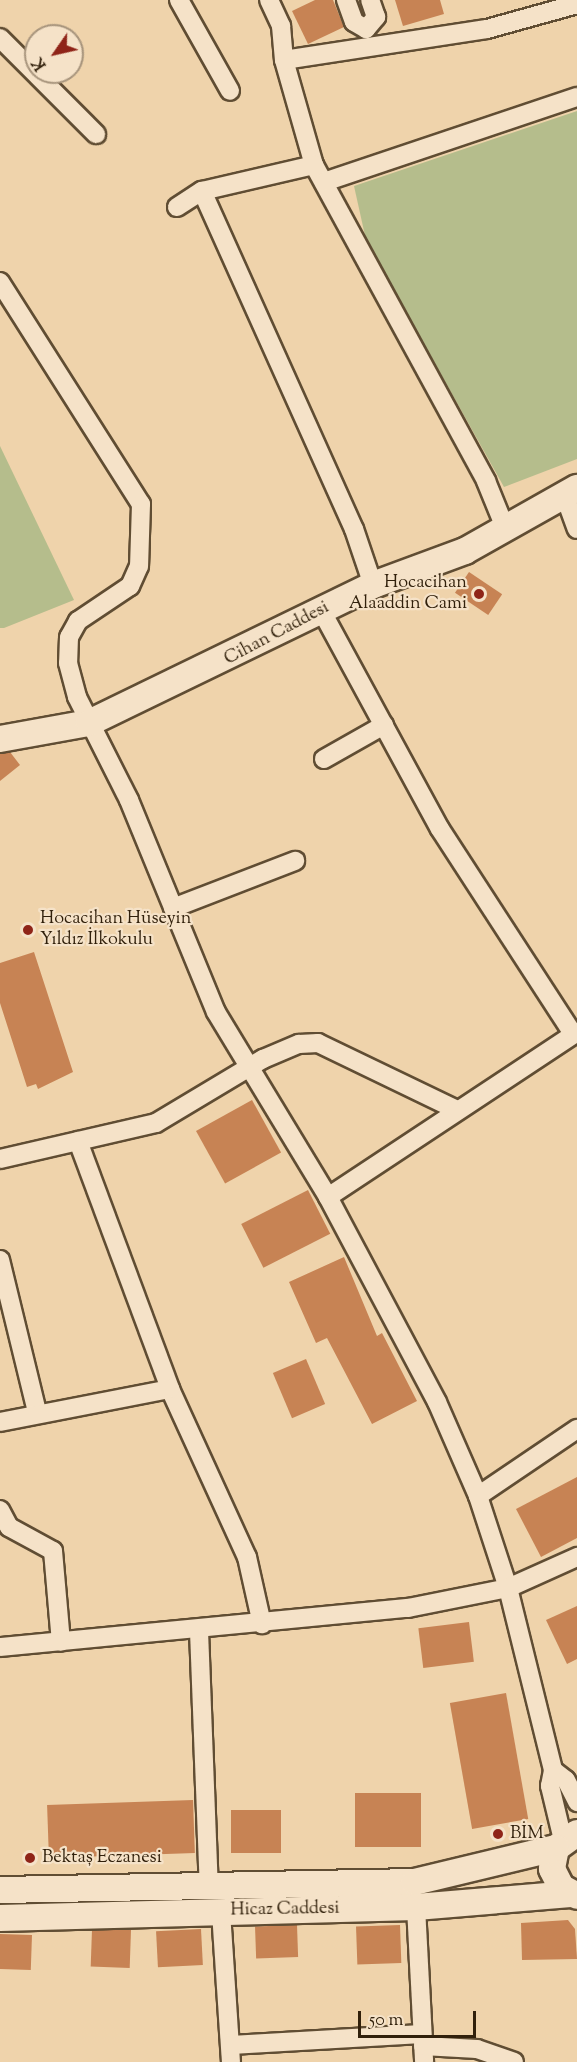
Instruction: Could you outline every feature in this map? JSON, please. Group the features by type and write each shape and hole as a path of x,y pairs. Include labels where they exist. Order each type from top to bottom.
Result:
{"main road":[{"name":"Cihan Caddesi","path":"0,739 89,723 373,585 506,530 570,491"},
{"name":"Hicaz Caddesi","path":"0,1890 414,1882 565,1840"},
{"path":"565,1840 555,1879 573,1895"},
{"name":"Hicaz Caddesi","path":"0,1918 416,1907 573,1895"}],"street":[{"path":"179,0 230,91"},
{"path":"269,0 281,26 284,60 314,165 486,480 506,530"},
{"path":"346,0 354,22 366,28 372,49"},
{"path":"366,28 376,17 370,0"},
{"path":"284,60 372,49 487,29 577,4"},
{"path":"0,38 96,134"},
{"path":"324,182 577,96"},
{"path":"177,207 202,191 314,165"},
{"path":"202,191 354,529 373,585"},
{"path":"0,282 141,504 139,566 130,586 78,621 69,637 68,663 89,723 173,908 216,1011 248,1070 328,1197 438,1402 478,1496 508,1588 553,1770 550,1786 565,1840"},
{"path":"570,491 577,529"},
{"path":"321,610 440,829 575,1033 328,1197"},
{"path":"324,759 384,725"},
{"path":"173,908 295,861"},
{"path":"0,1159 156,1123 248,1070 299,1044 318,1043 457,1110"},
{"path":"78,1141 171,1389 247,1557 262,1624"},
{"path":"0,1260 37,1412"},
{"path":"0,1422 37,1412 171,1389"},
{"path":"478,1496 577,1429"},
{"path":"0,1510 9,1527 53,1551 61,1642"},
{"path":"0,1647 199,1631 408,1608 508,1588 577,1557"},
{"path":"199,1631 209,1886"},
{"path":"553,1770 566,1780 577,1802"},
{"path":"416,1907 423,2047"},
{"path":"221,1912 231,2054 423,2047 477,2049 514,2062"}],"green space":[{"path":"577,111 577,459 504,487 366,240 354,186"},
{"path":"0,446 74,600 4,628 0,628"}],"building":[{"path":"315,0 333,0 344,27 308,44 292,11"},
{"path":"395,0 440,0 444,14 403,26"},
{"name":"Hocacihan Alaaddin Cami","path":"469,572 502,594 488,615 455,593"},
{"path":"10,752 20,765 0,781 0,754"},
{"path":"34,952 73,1072 38,1089 36,1084 27,1087 0,1003 0,963"},
{"path":"252,1100 281,1152 225,1184 196,1131"},
{"path":"308,1190 330,1234 263,1268 241,1224"},
{"path":"344,1257 377,1336 382,1333 417,1401 372,1424 327,1338 316,1343 289,1282"},
{"path":"306,1359 325,1404 292,1418 273,1373"},
{"path":"577,1477 577,1538 541,1557 516,1509"},
{"path":"577,1606 577,1659 567,1664 546,1620"},
{"path":"469,1622 474,1662 423,1668 418,1628"},
{"path":"506,1693 528,1819 472,1829 450,1703"},
{"path":"355,1793 421,1793 421,1847 355,1847"},
{"path":"193,1800 195,1853 49,1858 47,1805"},
{"path":"231,1810 281,1810 281,1853 231,1853"},
{"path":"568,1920 575,1929 577,1959 522,1960 521,1923"},
{"path":"297,1925 298,1957 256,1958 255,1926"},
{"path":"400,1925 401,1963 357,1965 356,1927"},
{"path":"92,1929 131,1930 130,1968 91,1967"},
{"path":"201,1929 203,1965 158,1967 156,1931"},
{"path":"0,1934 32,1935 31,1970 0,1969"}],"place":[{"name":"Hocacihan Alaaddin Cami","path":"479,594"},
{"name":"Hocacihan Hüseyin Yıldız İlkokulu","path":"28,930"},
{"name":"BİM","path":"498,1834"},
{"name":"Bektaş Eczanesi","path":"30,1858"}]}
